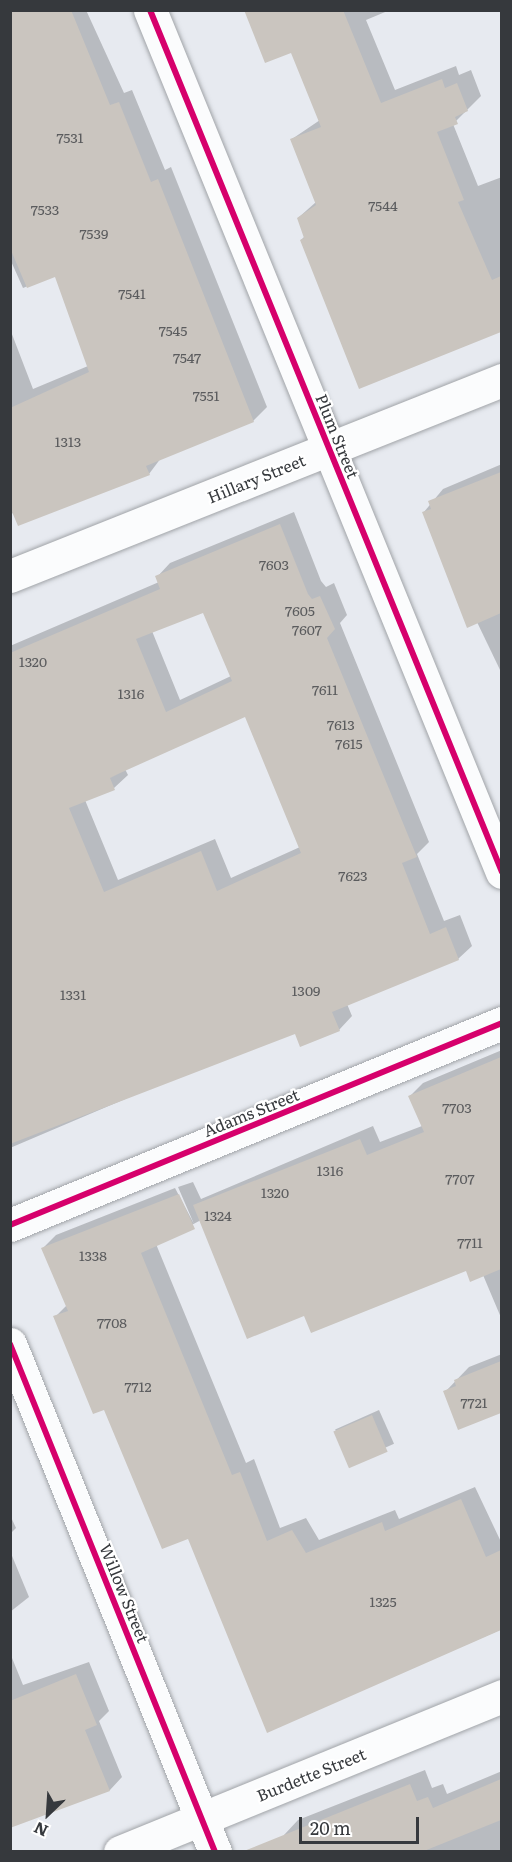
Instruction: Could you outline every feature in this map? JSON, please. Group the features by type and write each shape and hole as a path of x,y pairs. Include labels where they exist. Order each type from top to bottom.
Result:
{"street":[{"name":"Plum Street","path":"150,10 501,872"},
{"name":"Hillary Street","path":"10,576 501,380"},
{"name":"Adams Street","path":"10,1225 501,1023"},
{"name":"Willow Street","path":"10,1344 215,1851"},
{"name":"Burdette Street","path":"120,1851 501,1696"}],"building":[{"path":"10,10 71,10 110,105 119,102 151,182 158,179 254,422 146,466 150,475 18,526 10,507 10,408 89,372 55,277 27,288 10,248"},
{"path":"244,10 343,10 381,103 442,79 445,88 457,83 468,111 455,117 458,124 437,132 464,200 458,202 492,280 501,276 501,332 359,389 300,240 304,238 297,218 316,205 290,139 321,127 291,53 265,63"},
{"path":"501,472 501,613 467,628 422,512 431,509 428,501"},
{"path":"280,524 308,594 312,599 320,596 335,629 327,638 417,857 402,863 430,934 446,927 459,960 332,1012 340,1031 300,1047 295,1034 10,1144 10,653 160,589 155,576","holes":["203,613 232,681 166,712 136,639","245,717 301,853 217,891 201,851 104,892 69,808 115,790 110,778"]},
{"path":"501,1057 501,1269 470,1282 466,1271 311,1333 304,1316 247,1339 193,1205 360,1139 367,1155 424,1132 408,1096"},
{"path":"179,1194 195,1229 141,1253 232,1475 240,1472 267,1541 292,1530 306,1553 382,1522 385,1531 461,1499 486,1557 501,1550 501,1630 267,1733 188,1539 162,1549 104,1410 93,1414 53,1316 68,1311 41,1248"},
{"path":"501,1361 501,1413 458,1430 443,1391 456,1386 454,1380"},
{"path":"372,1415 388,1452 349,1468 333,1431"},
{"path":"76,1674 97,1725 85,1730 110,1791 10,1828 10,1701"},
{"path":"501,1779 501,1820 424,1851 244,1851 410,1784 417,1801 428,1797 433,1808"}],"cycle path":[{"path":"150,10 502,872"},
{"path":"10,1225 502,1023"},
{"path":"10,1344 215,1852"}]}
